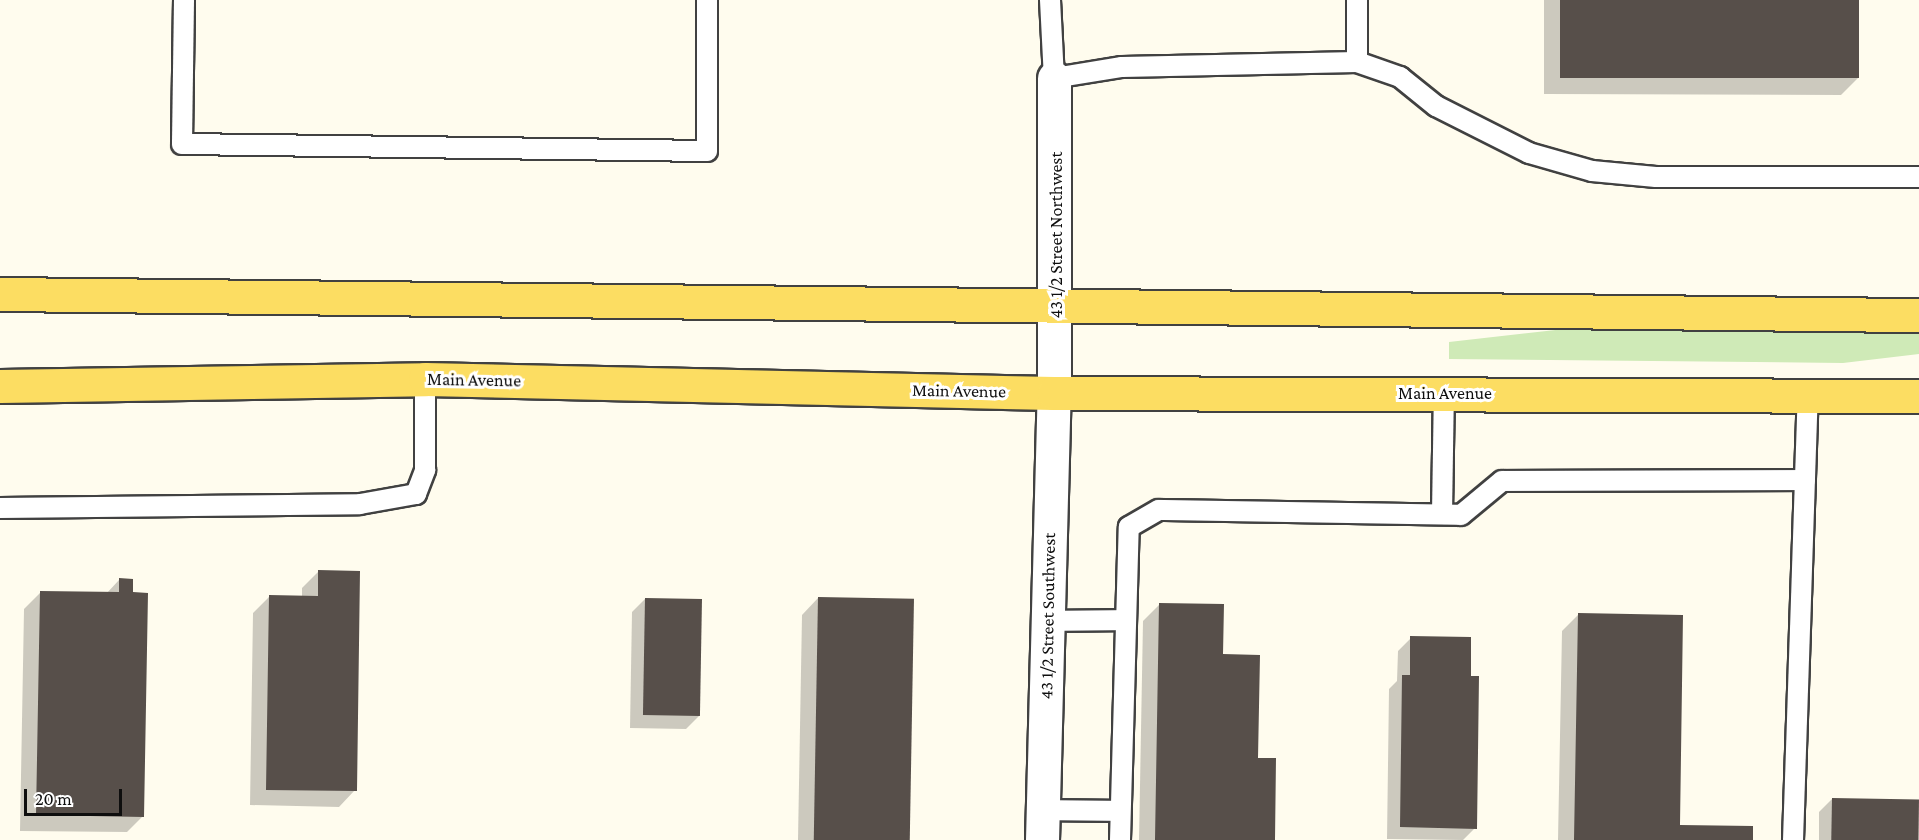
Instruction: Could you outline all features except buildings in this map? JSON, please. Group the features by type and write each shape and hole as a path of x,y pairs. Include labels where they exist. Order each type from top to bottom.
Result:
{"main road":[{"path":"0,294 1919,315"},
{"path":"1808,394 1919,376"},
{"name":"Main Avenue","path":"0,386 425,379 1054,393 1919,396"}],"street":[{"name":"43 1/2 Street Northwest","path":"1054,78 1054,393"},
{"name":"43 1/2 Street Southwest","path":"1043,825 1054,393"}],"lane":[{"path":"184,0 182,144 707,151 707,0"},
{"path":"1050,0 1054,78 1122,67 1357,62 1400,77 1436,106 1529,153 1592,171 1656,177 1919,177"},
{"path":"1357,0 1357,62"},
{"path":"0,508 360,504 416,494 425,470 425,379"},
{"path":"1442,514 1443,393"},
{"path":"1793,840 1808,394"},
{"path":"1120,840 1129,527 1159,510 1461,515 1502,481 1805,480"},
{"path":"1048,621 1126,620"},
{"path":"1043,825 1120,811"}],"green space":[{"path":"1636,321 1919,324 1919,354 1843,363 1449,359 1449,342"}]}
